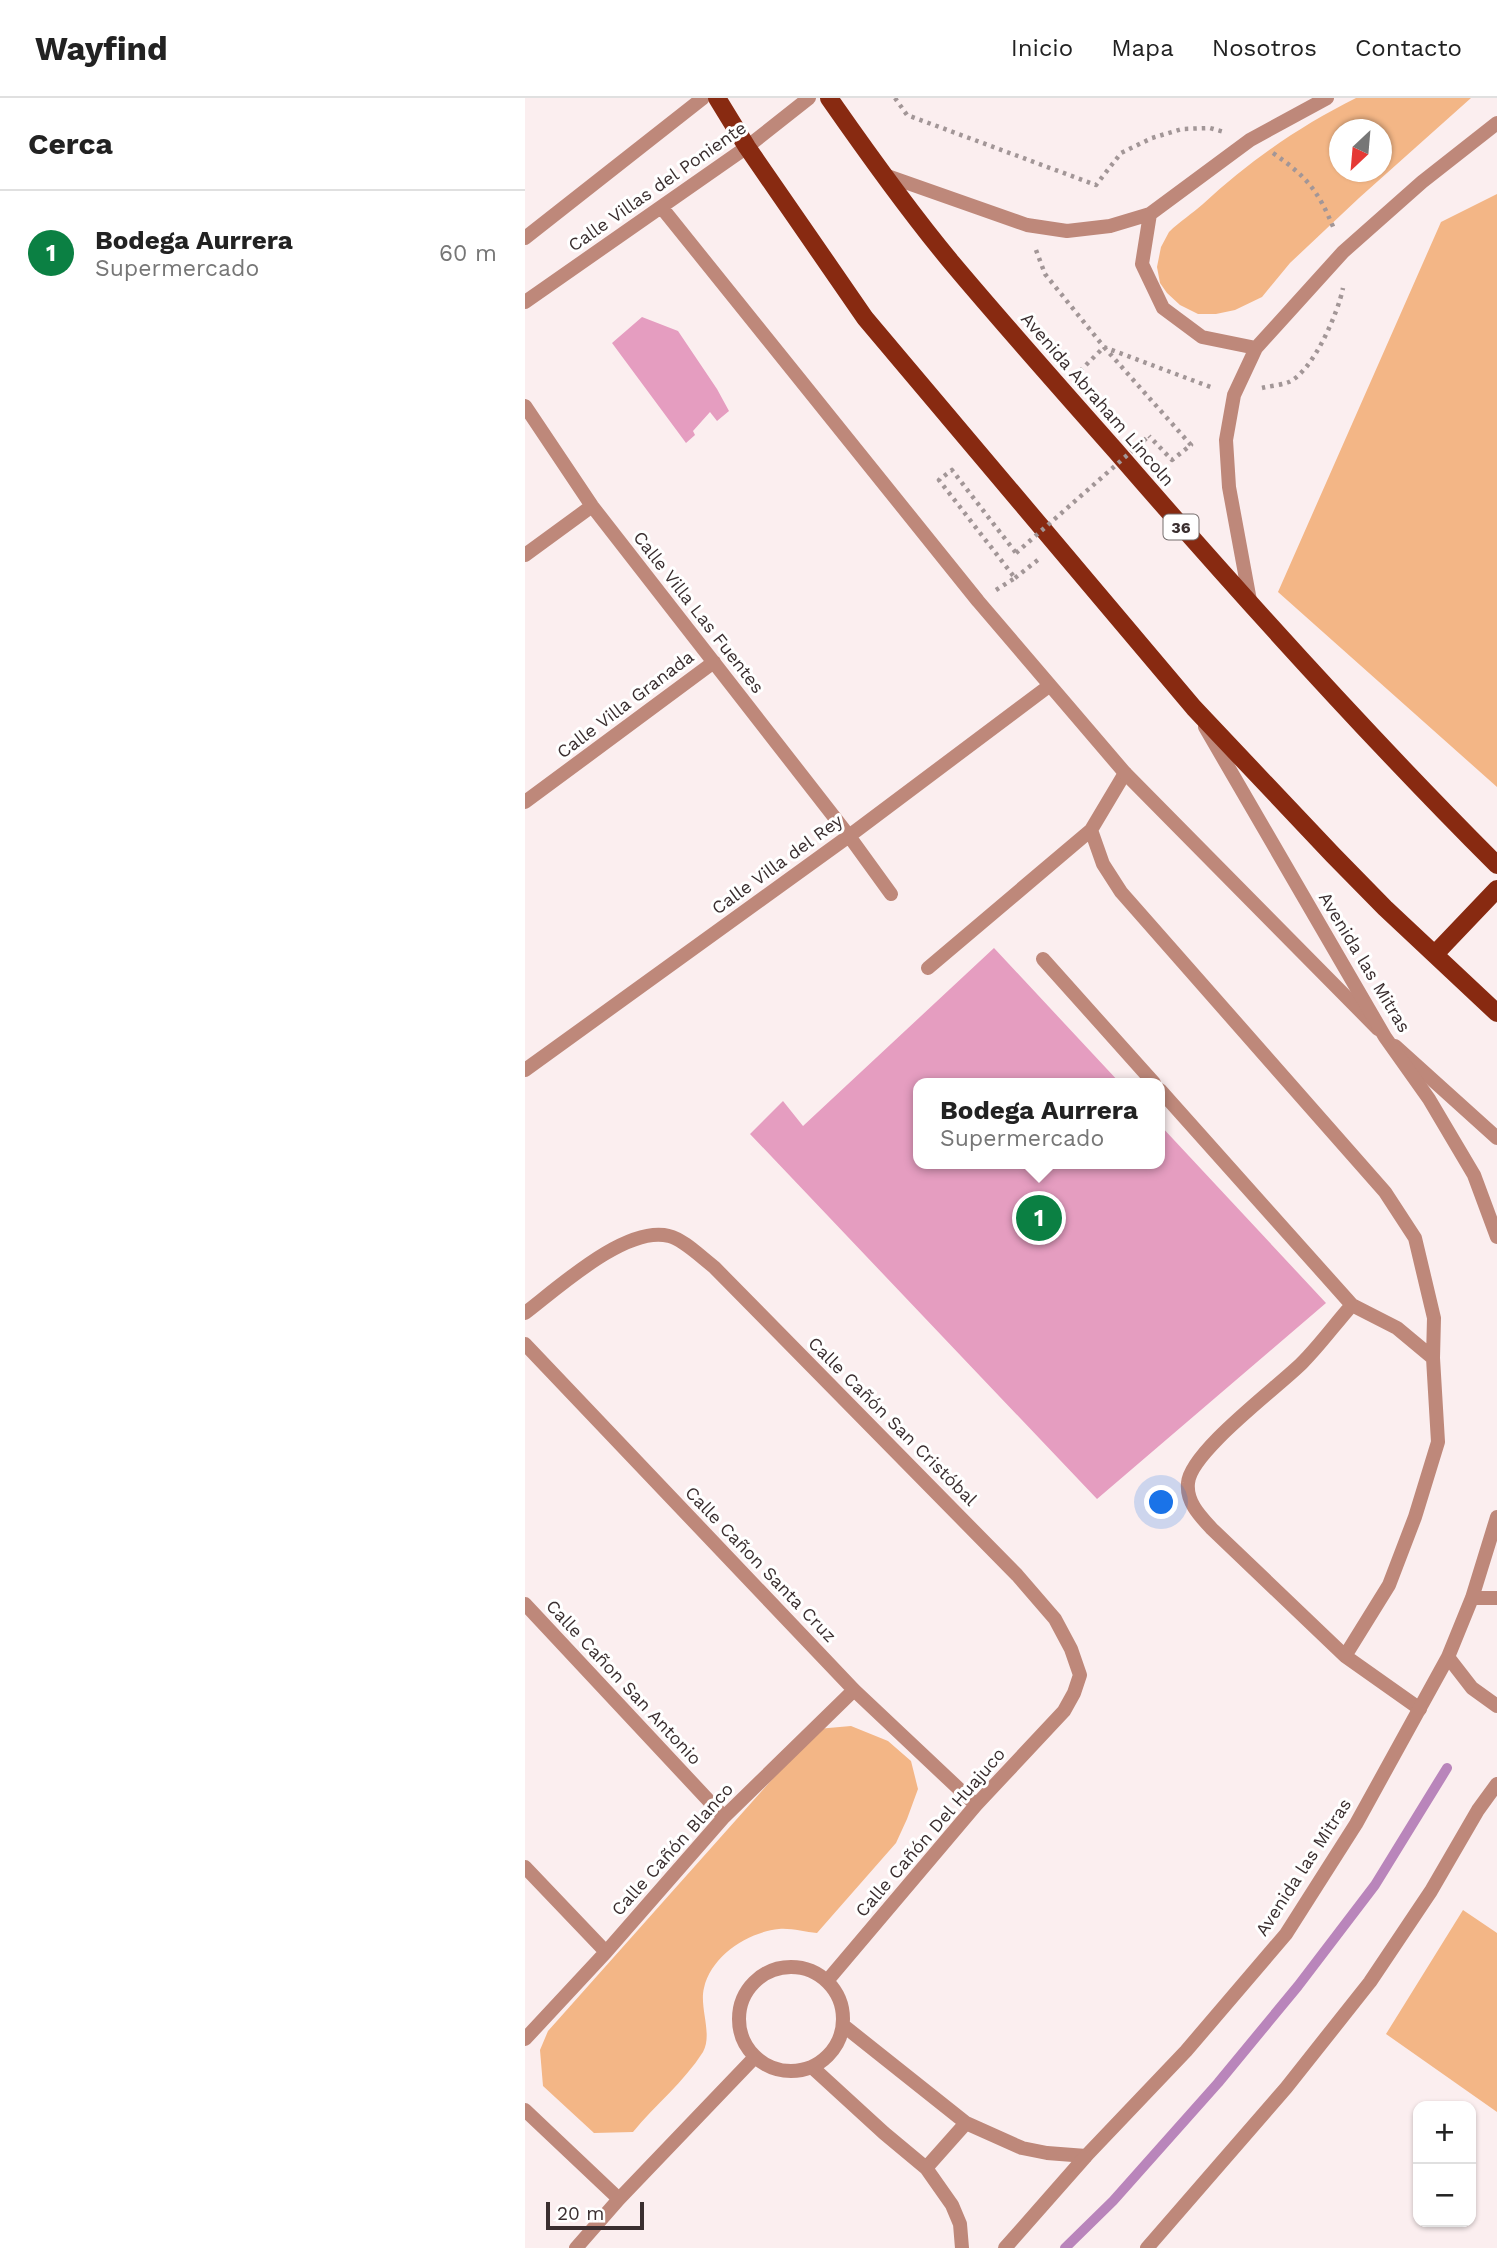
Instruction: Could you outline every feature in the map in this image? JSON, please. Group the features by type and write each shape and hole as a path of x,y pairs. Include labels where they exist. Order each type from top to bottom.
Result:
{"main road":[{"path":"717,98 747,147 865,318 1194,708 1333,855 1497,1013"},
{"name":"Avenida Abraham Lincoln","path":"829,98 882,174 951,262 1251,607 1497,865"},
{"path":"1435,954 1497,889"}],"street":[{"name":"Calle Villas del Poniente","path":"525,238 703,98"},
{"name":"Calle Villas del Poniente","path":"525,302 747,147 809,98"},
{"path":"882,174 1027,225 1067,231 1110,226 1150,214 1251,139 1327,98"},
{"path":"1251,607 1229,486 1226,440 1234,395 1256,348 1343,252 1422,183 1497,123"},
{"path":"662,208 978,601 1125,774 1385,1037 1497,1138"},
{"path":"1150,214 1142,264 1163,308 1202,337 1256,348"},
{"name":"Calle Villa Las Fuentes","path":"525,406 592,506 849,836 891,894"},
{"path":"525,555 592,506"},
{"name":"Calle Villa Granada","path":"525,802 714,662"},
{"name":"Calle Villa del Rey","path":"525,1070 849,836 1049,686"},
{"name":"Avenida las Mitras","path":"1194,708 1385,1037 1429,1099 1474,1175 1497,1237"},
{"path":"928,968 1091,830 1125,774"},
{"path":"1091,830 1103,864 1121,892 1385,1192 1415,1238 1434,1318 1433,1358 1438,1442 1415,1517 1389,1584 1345,1656"},
{"path":"1043,959 1150,1078"},
{"path":"1165,1096 1352,1305 1397,1328 1433,1358"},
{"name":"Calle Cañón San Cristóbal","path":"525,1313 606,1251 647,1235 670,1236 714,1267 1017,1575 1055,1619 1071,1649 1080,1675 1064,1711"},
{"path":"1352,1305 1303,1362 1234,1423 1197,1461 1189,1474 1187,1485 1190,1500 1205,1522 1345,1656 1420,1709"},
{"name":"Calle Cañon Santa Cruz","path":"525,1344 854,1690 976,1805"},
{"name":"Avenida las Mitras","path":"1005,2248 1086,2156 1186,2051 1286,1934 1356,1824 1448,1657 1472,1598 1497,1517"},
{"path":"1472,1598 1497,1598"},
{"name":"Calle Cañon San Antonio","path":"525,1604 724,1817"},
{"path":"1448,1657 1472,1688 1497,1706"},
{"name":"Calle Cañón Blanco","path":"525,2039 606,1952 724,1817 854,1690"},
{"name":"Calle Cañón Del Huajuco","path":"827,1980 976,1805 1064,1711"},
{"path":"1147,2248 1286,2088 1370,1982 1431,1891 1478,1810 1497,1784"},
{"path":"525,1867 606,1952"},
{"path":"797,1967 814,1972 827,1980 838,1993 844,2026 839,2043 828,2057 813,2067 798,2072 783,2071 768,2067 755,2057 745,2044 739,2029 739,2012 752,1983 765,1973 797,1967"},
{"path":"844,2026 965,2123 1022,2148 1086,2156"},
{"path":"576,2248 618,2200 755,2057"},
{"path":"813,2067 926,2168 951,2205 960,2224 962,2248"},
{"path":"525,2110 618,2200"},
{"path":"926,2168 965,2123"}],"path":[{"path":"978,601 1015,578 939,480 952,471 1016,553 1149,436 1172,460 1191,445 1104,347 1045,274 1027,225"},
{"path":"1062,389 1104,347"},
{"path":"1104,347 1234,395"}],"shaded area":[{"path":"1356,98 1471,98 1392,169 1392,119 1329,119 1329,182 1377,182 1290,263 1262,297 1235,310 1216,314 1198,314 1180,305 1160,283 1157,267 1161,247 1169,232 1238,173 1295,133"},
{"path":"1497,194 1497,787 1278,592 1441,222"},
{"path":"851,1726 888,1741 911,1761 918,1789 896,1843 817,1933 784,1929 767,1931 743,1941 723,1956 708,1976 704,1988 707,2037 703,2052 695,2063 633,2132 594,2133 543,2086 540,2050 548,2031 817,1729"},
{"path":"1463,1910 1497,1933 1497,2112 1386,2034"}],"building":[{"path":"642,317 678,331 729,411 717,421 710,412 693,431 695,435 686,443 612,343"},
{"path":"994,948 1115,1078 913,1078 913,1169 1165,1169 1165,1130 1326,1303 1097,1499 750,1134 783,1101 803,1126"}],"waterway":[{"path":"1065,2248 1113,2201 1218,2083 1298,1986 1375,1885 1447,1768"}],"place":[{"name":"Bodega Aurrera","path":"1039,1218"}]}
